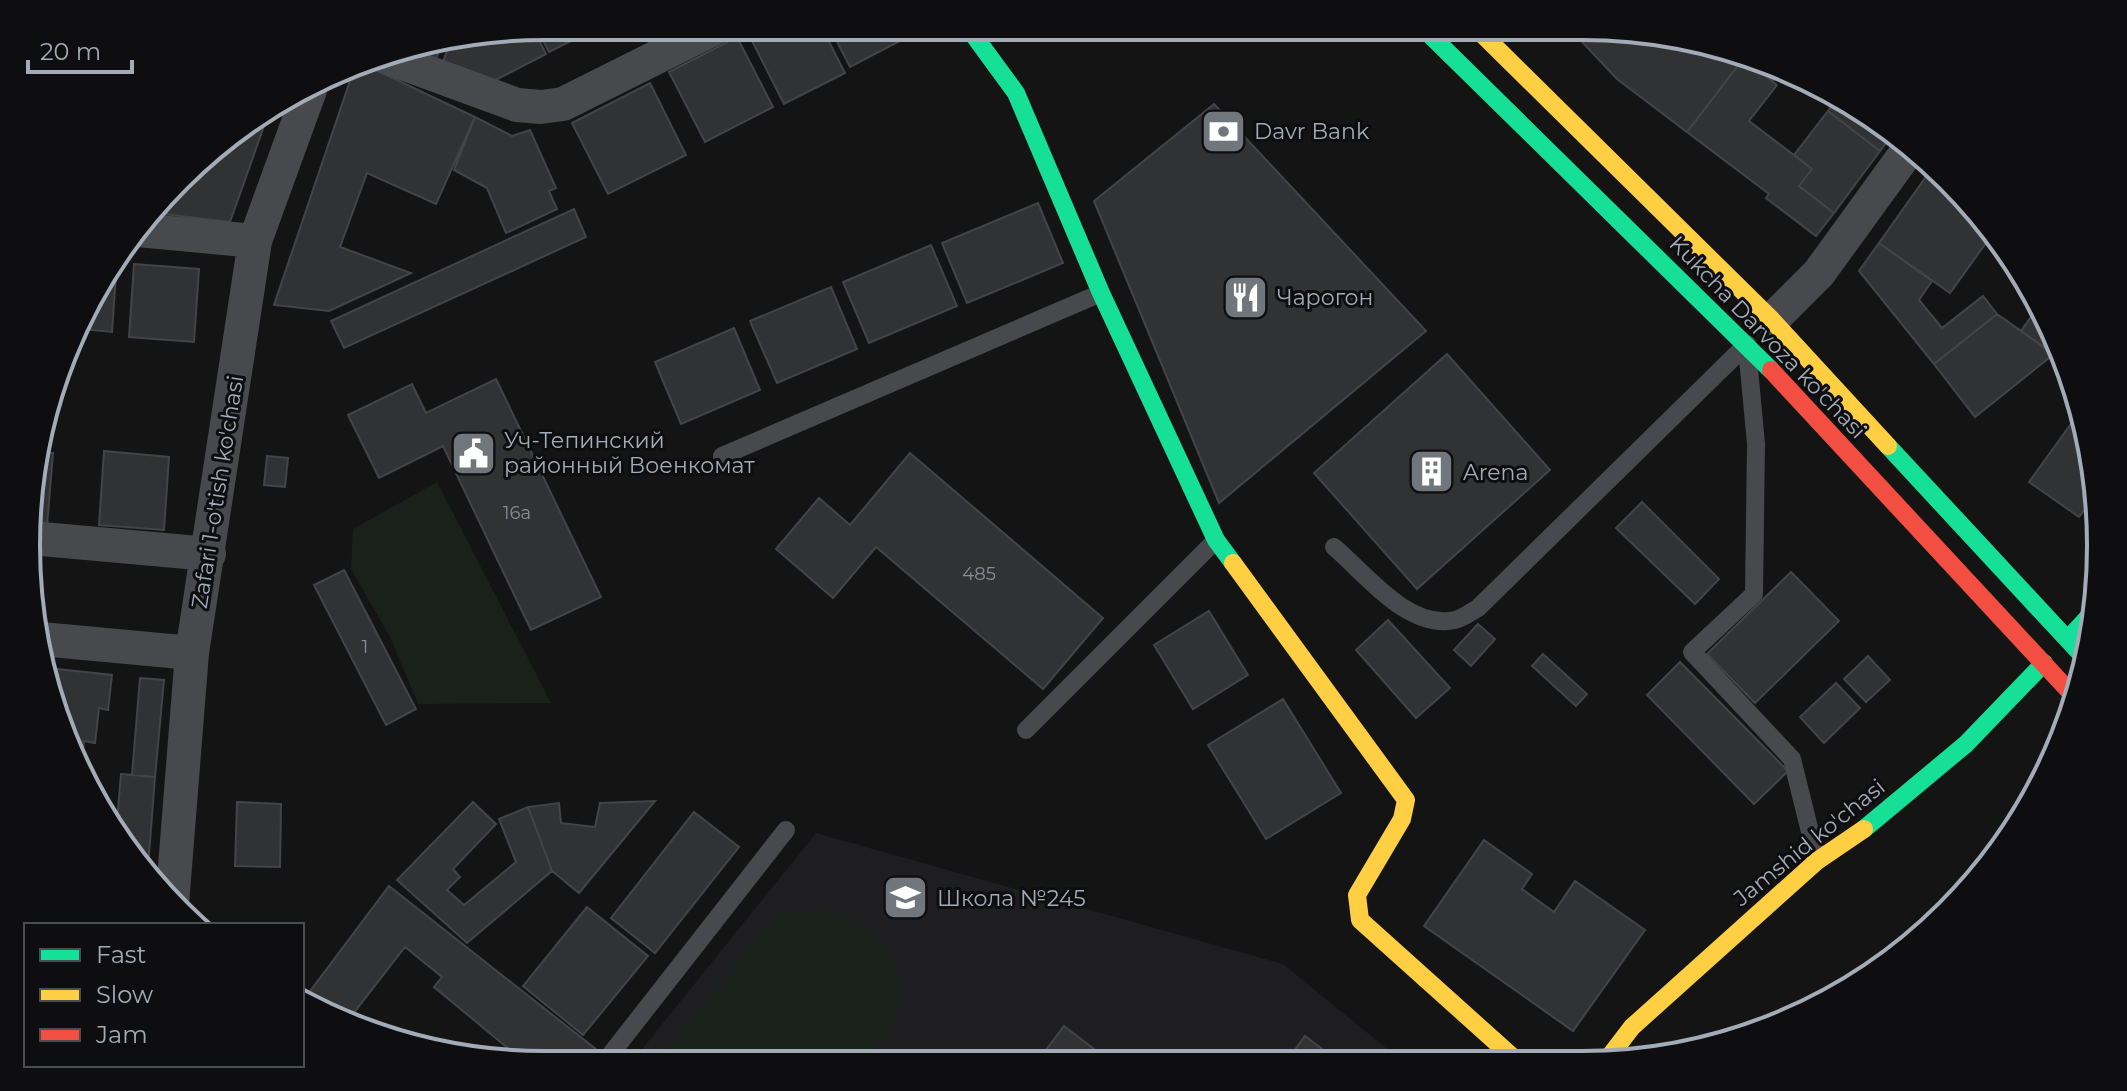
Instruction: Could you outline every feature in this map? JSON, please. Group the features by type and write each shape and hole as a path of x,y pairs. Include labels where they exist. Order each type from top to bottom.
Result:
{"street":[{"path":"399,62 517,105 541,107 563,104 691,40"},
{"path":"977,40 1016,93 1101,293 1216,540 1406,800 1402,819 1357,895 1360,920 1506,1051"},
{"name":"Kukcha Darvoza ko'chasi","path":"1435,40 1747,344 2066,688"},
{"name":"Kukcha Darvoza ko'chasi","path":"1491,40 1772,320 2074,646"},
{"name":"Zafari 1-o'tish ko'chasi","path":"173,888 192,653 255,241 306,101"},
{"path":"1747,344 1819,273 1904,156"},
{"path":"150,231 255,241"},
{"path":"40,539 209,554"},
{"path":"49,640 192,653"},
{"name":"Jamshid ko'chasi","path":"1614,1050 1632,1027 1817,861 1850,840 1971,741 2044,663 2074,646"}],"lane":[{"path":"722,456 1101,293"},
{"path":"1334,547 1412,615 1431,620 1457,620 1478,608 1747,344"},
{"path":"1747,344 1756,444 1754,594 1692,652 1792,759 1817,861"},
{"path":"1026,730 1216,540"},
{"path":"613,1051 786,830"}],"shaded area":[{"path":"437,482 551,703 418,704 390,637 351,569 353,529"},
{"name":"Школа №245","path":"816,833 1283,964 1390,1051 640,1051"},
{"path":"821,908 857,922 885,946 894,961 899,978 895,1018 871,1051 666,1051 771,921 795,910"}],"building":[{"path":"539,40 546,54 492,82 443,62 447,50 512,41"},
{"path":"543,40 573,40 549,52"},
{"path":"731,40 739,40 773,107 705,142 669,72"},
{"path":"752,40 828,40 845,73 784,104"},
{"path":"836,40 902,40 850,67"},
{"path":"1580,40 1647,44 1738,65 1687,132 1617,79"},
{"path":"439,52 435,62 419,56"},
{"path":"1738,65 1762,73 1777,85 1749,121 1812,169 1799,186 1834,213 1816,236 1766,198 1769,194 1687,132"},
{"path":"375,70 475,117 436,204 367,173 340,247 411,273 329,311 274,305 351,79"},
{"path":"650,83 686,155 608,194 572,123"},
{"path":"1214,104 1426,331 1219,503 1094,201"},
{"path":"1831,107 1887,142 1880,151 1828,111"},
{"path":"1828,111 1880,151 1834,213 1799,186 1812,169 1794,155"},
{"path":"475,117 512,136 530,130 556,188 549,191 557,209 506,233 487,188 454,170"},
{"path":"264,126 230,222 163,214 212,165"},
{"path":"1926,176 1986,243 1950,293 1879,243"},
{"path":"1038,203 1063,263 967,303 942,243"},
{"path":"574,209 586,237 344,348 331,321"},
{"path":"1879,243 1932,281 1919,300 1942,328 1983,296 1997,314 1934,364 1859,271"},
{"path":"931,245 957,306 869,343 843,282"},
{"path":"134,264 199,269 194,342 129,337"},
{"path":"116,280 112,332 88,330"},
{"path":"831,287 857,349 777,383 750,321"},
{"path":"1997,314 2048,350 2051,357 1975,417 1934,364"},
{"path":"2032,316 2048,351 2021,331"},
{"path":"734,328 760,390 681,424 655,362"},
{"name":"Arena","path":"1447,354 1550,470 1417,589 1314,473"},
{"path":"496,379 601,597 531,630 443,446 379,478 348,415 412,384 426,413"},
{"path":"2072,423 2086,509 2079,517 2029,482"},
{"path":"104,451 169,457 164,530 99,525"},
{"path":"49,453 53,453 47,526 41,526"},
{"path":"910,453 1103,618 1043,689 876,547 833,598 776,549 819,498 850,525"},
{"path":"267,456 288,458 285,487 264,485"},
{"path":"1642,502 1719,579 1695,604 1616,528"},
{"path":"344,570 416,709 386,725 314,585"},
{"path":"1791,572 1839,621 1755,703 1707,654"},
{"path":"1209,611 1248,675 1193,709 1154,645"},
{"path":"1388,620 1450,688 1416,718 1356,650"},
{"path":"1478,624 1495,639 1471,666 1454,650"},
{"path":"1543,654 1587,694 1576,706 1532,666"},
{"path":"1868,656 1890,680 1866,702 1844,679"},
{"path":"1680,662 1788,771 1754,804 1647,695"},
{"path":"55,669 112,675 108,710 99,708 95,743 84,741 83,750"},
{"path":"140,678 164,680 155,777 132,775"},
{"path":"1836,683 1860,708 1824,743 1800,717"},
{"path":"1283,699 1341,793 1266,839 1208,745"},
{"path":"121,774 155,777 149,859 125,826 118,814"},
{"path":"655,801 579,893 552,871 528,807 559,803 561,823 595,827 600,803"},
{"path":"237,802 281,804 280,867 235,866"},
{"path":"473,802 496,824 453,869 460,877 447,890 464,905 516,862 499,819 528,807 552,871 467,943 397,880"},
{"path":"694,812 739,847 655,953 611,918"},
{"path":"1484,840 1532,874 1522,889 1554,912 1575,881 1645,930 1573,1031 1424,926"},
{"path":"389,886 597,1050 510,1050 434,987 442,977 405,947 353,1013 309,992"},
{"path":"587,907 648,956 583,1035 523,986"},
{"path":"1064,1026 1097,1051 1045,1051"},
{"path":"1305,1036 1325,1051 1294,1051"}],"traffic: fast":[{"path":"977,40 1016,93 1101,293 1216,540 1233,563"},
{"path":"1435,40 1771,370"},
{"path":"1888,446 2076,649"},
{"path":"2068,639 2080,626"},
{"path":"1864,829 1966,744 2044,663"}],"traffic: slow":[{"path":"1488,40 1772,320 1888,446"},
{"path":"1233,563 1406,800 1402,819 1357,895 1360,920 1506,1051"},
{"path":"1614,1050 1632,1027 1817,861 1864,829"}],"traffic: jam":[{"path":"1771,370 2066,688"}],"place":[{"name":"Davr Bank","path":"1223,131"},
{"name":"Чарогон","path":"1246,297"},
{"name":"Уч-Тепинский районный Военкомат","path":"473,453"},
{"name":"Arena","path":"1432,472"},
{"name":"Школа №245","path":"906,898"}]}
